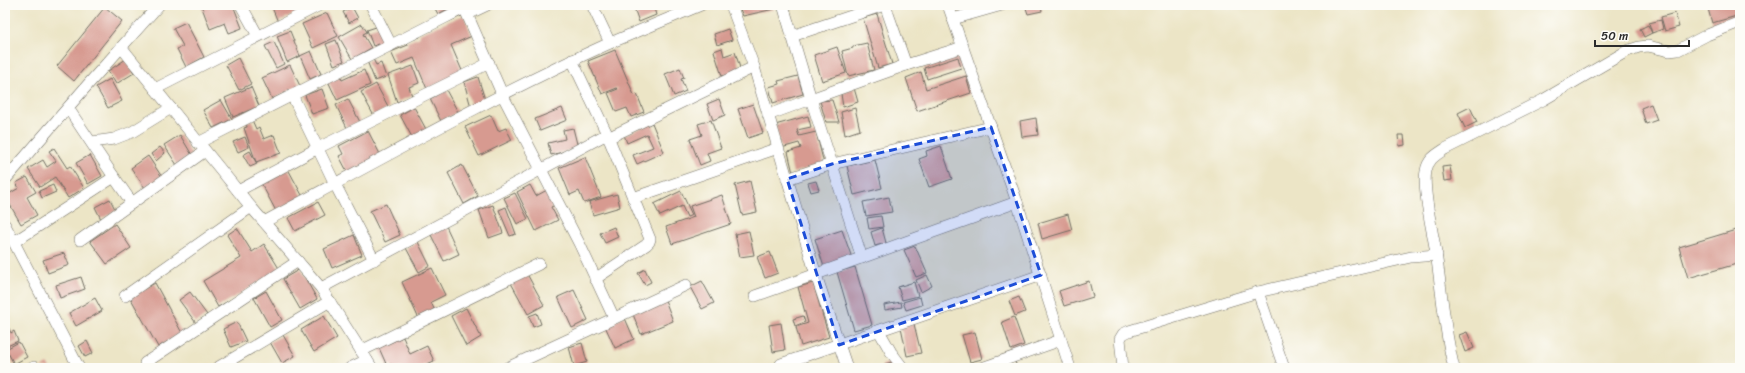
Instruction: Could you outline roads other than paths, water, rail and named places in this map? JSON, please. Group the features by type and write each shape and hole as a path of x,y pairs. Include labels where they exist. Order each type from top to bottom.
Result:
{"street":[{"path":"5,180 159,5"},
{"path":"241,5 258,36"},
{"path":"155,89 320,5"},
{"path":"371,5 391,44"},
{"path":"80,240 132,203 202,147 292,95 391,44 465,9 488,5"},
{"path":"592,5 610,43"},
{"path":"264,222 572,60 701,5"},
{"path":"731,5 754,67 816,275 847,368"},
{"path":"783,5 811,99 862,258"},
{"path":"792,36 870,7 884,5 906,65"},
{"path":"948,5 1017,202 1070,368"},
{"path":"953,19 1002,5"},
{"path":"465,9 503,96 580,245 614,318"},
{"path":"1454,368 1442,303 1425,185 1425,172 1428,163 1434,155 1544,100 1627,51 1648,46 1669,51 1678,50 1707,35 1740,22"},
{"path":"768,115 906,65 963,47"},
{"path":"122,48 251,207 322,288 367,359"},
{"path":"572,60 607,136 648,233 650,242 595,279"},
{"path":"238,191 318,148 489,63"},
{"path":"322,288 607,136 754,67"},
{"path":"292,95 374,260"},
{"path":"68,108 132,203"},
{"path":"92,142 114,139 132,132 171,108"},
{"path":"787,179 832,164 991,127"},
{"path":"633,198 778,148"},
{"path":"14,242 114,177"},
{"path":"755,296 1017,202"},
{"path":"125,296 251,207"},
{"path":"5,225 79,368"},
{"path":"1123,368 1120,340 1123,334 1129,331 1258,292 1411,257 1436,255"},
{"path":"145,363 298,261"},
{"path":"350,368 539,264"},
{"path":"781,364 1041,275"},
{"path":"507,368 686,285"},
{"path":"1258,292 1284,368"},
{"path":"217,368 330,301"},
{"path":"879,331 891,352 903,368"},
{"path":"982,368 1061,340"}]}
